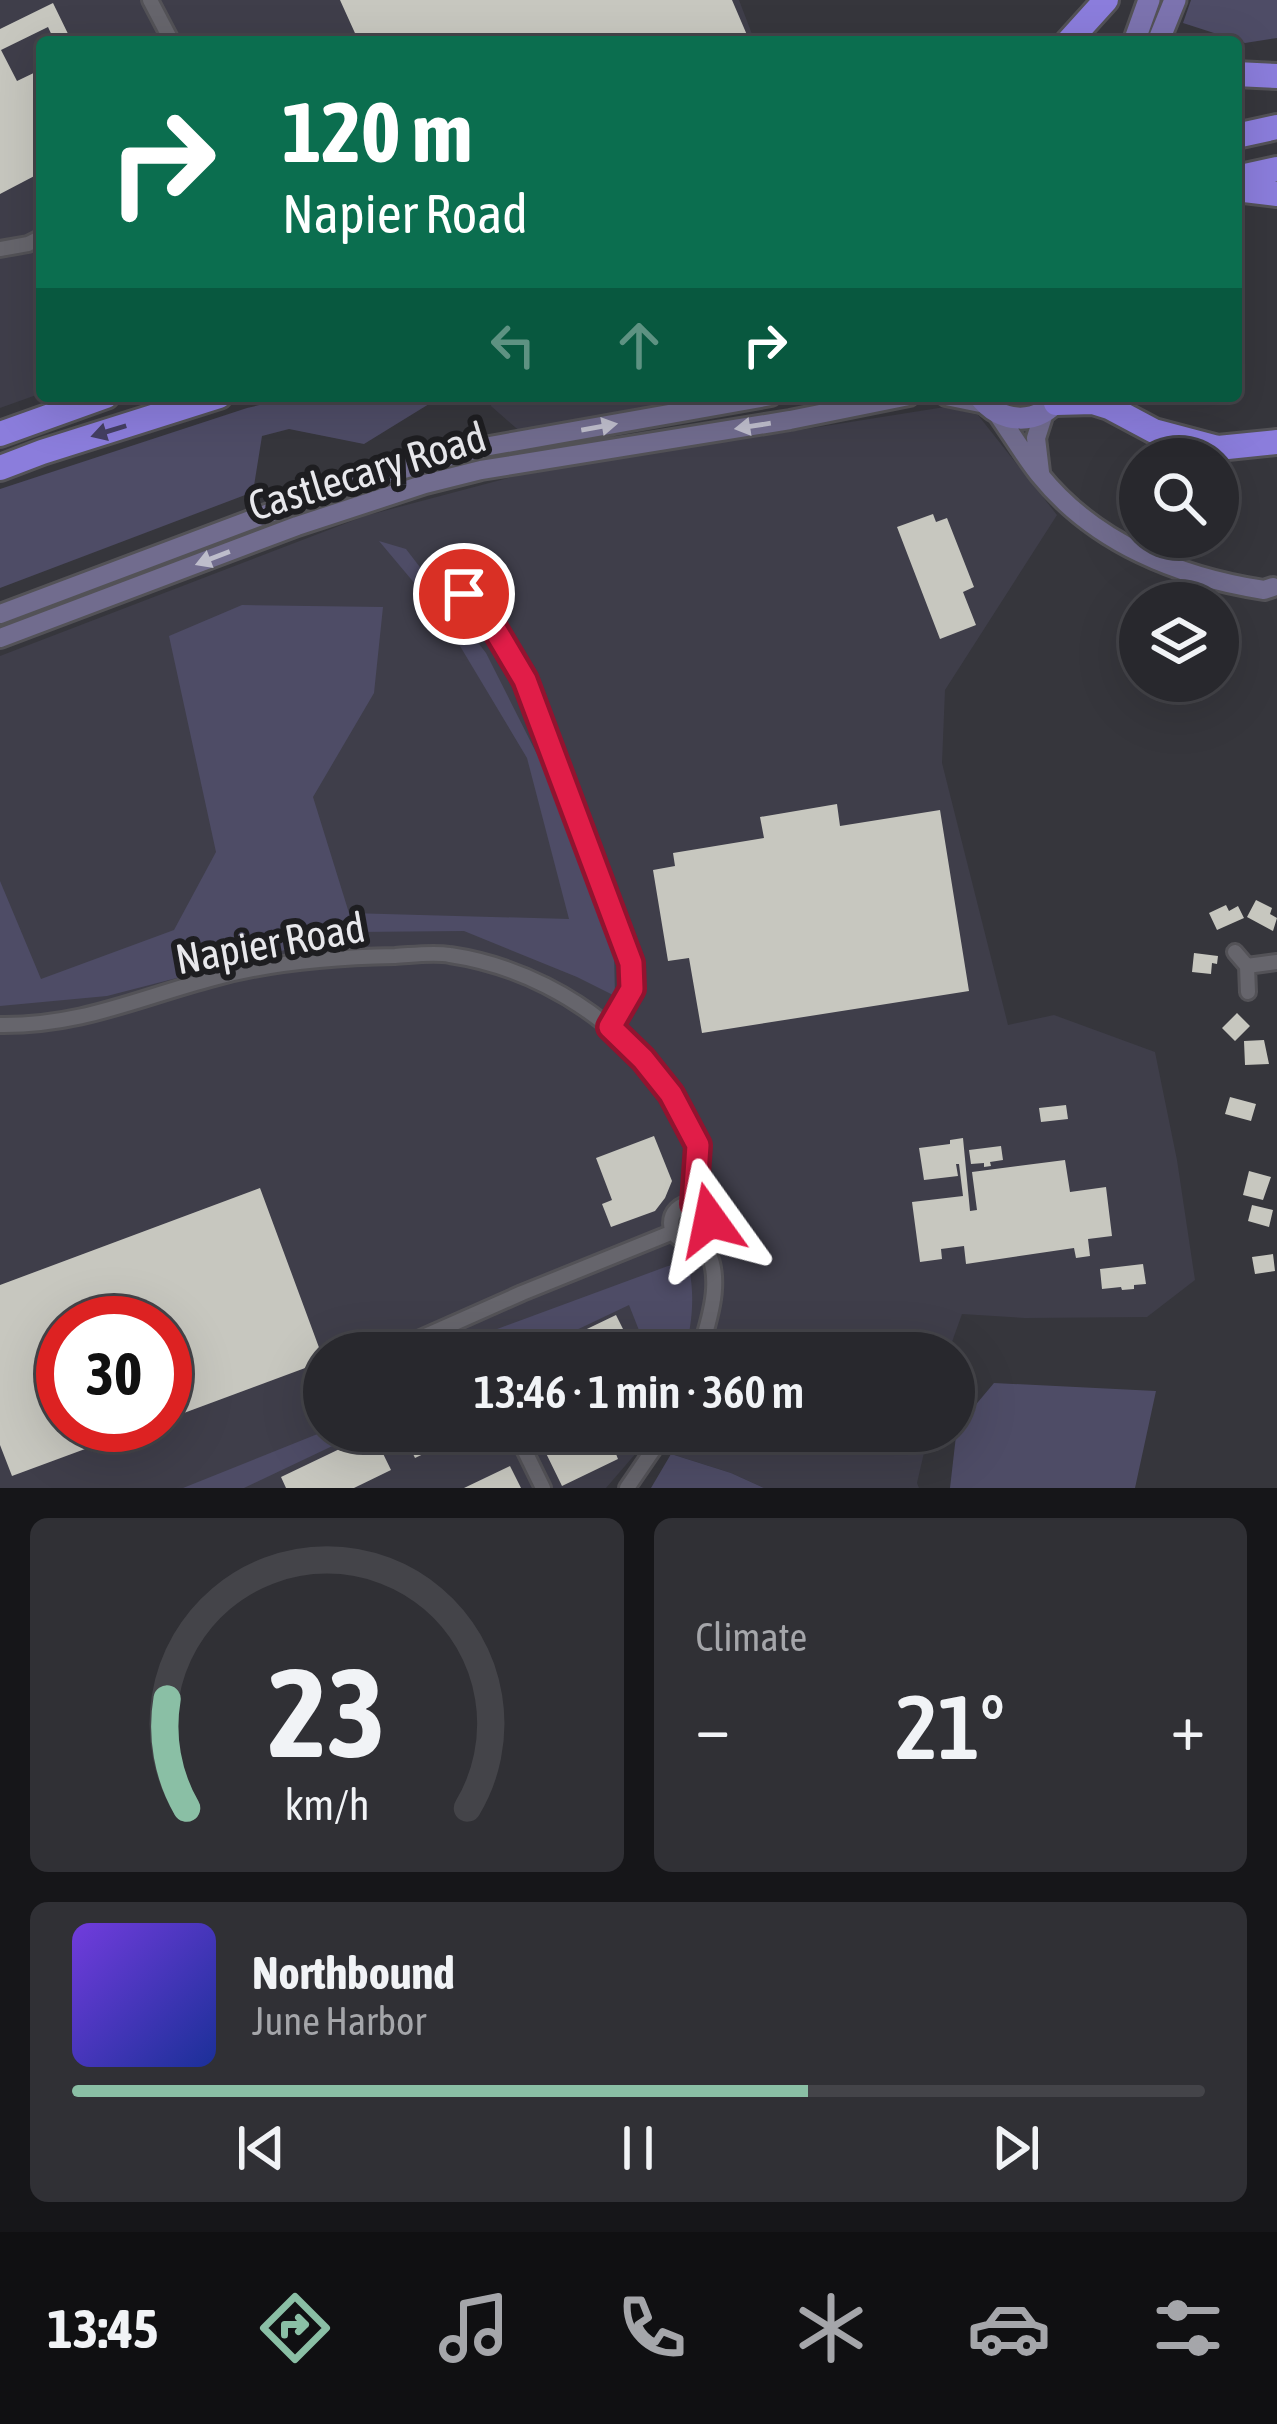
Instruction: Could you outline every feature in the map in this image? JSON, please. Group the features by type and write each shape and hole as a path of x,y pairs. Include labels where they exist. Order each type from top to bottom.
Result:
{"highway":[{"path":"1073,36 1106,0"},
{"path":"1242,74 1277,76"},
{"path":"1242,135 1277,127"},
{"path":"1242,177 1277,169"},
{"path":"1242,190 1277,194"},
{"path":"0,434 89,402"},
{"path":"0,467 200,402"},
{"path":"1054,404 1093,402"},
{"path":"1106,402 1154,431 1218,448 1277,442"}],"main road":[{"path":"1135,36 1149,0"},
{"path":"1160,36 1175,0"},
{"name":"Castlecary Road","path":"0,614 388,472 484,447 737,402"},
{"name":"Castlecary Road","path":"0,638 297,526 425,484 482,470 879,402"},
{"path":"987,404 1023,419 1054,404"},
{"path":"987,404 1041,477 1084,517 1136,552 1197,576 1264,590 1276,586"},
{"path":"1041,477 1036,438 1054,404"}],"street":[{"path":"150,0 169,36"},
{"path":"0,249 36,240"},
{"path":"464,594 490,621 525,680 631,963 632,989 610,1027"},
{"path":"1235,952 1247,966 1248,992"},
{"name":"Napier Road","path":"0,1025 47,1024 122,1008 216,977 328,957 448,955 513,970 565,995 610,1027 671,1094 698,1145 694,1204 710,1220 708,1232 699,1240 710,1252 714,1278 705,1332"},
{"path":"1247,966 1277,962"},
{"path":"673,1232 673,1214 682,1205 694,1204"},
{"path":"673,1232 687,1242 699,1240"},
{"path":"437,1332 673,1232"},
{"path":"525,1452 543,1488"},
{"path":"628,1488 652,1452"}],"shaded area":[{"path":"0,0 739,0 753,36 36,36 36,395 0,408"},
{"path":"1191,0 1277,0 1277,38 1245,43 1242,36 1223,36 1183,23"},
{"path":"272,402 432,402 364,444 289,429 262,436 253,492 0,588 0,489"},
{"path":"492,402 701,402 523,434 491,406"},
{"path":"945,407 978,415 1057,515 945,690 942,763 1008,1025 1054,1015 1155,1052 1195,1280 1147,1317 962,1314 956,1332 303,1332 303,1452 637,1452 606,1488 0,1488 0,656 365,516 523,474"},
{"path":"379,541 406,549 486,653 546,772 614,952 615,996 464,931 355,932 107,996 0,1006 0,881 41,979 174,930 216,852 169,636 242,605 383,607 374,693 313,797 349,913 569,919 527,758 442,616"},
{"path":"688,1263 692,1285 689,1332 640,1332 629,1305 572,1332 489,1332 668,1266"},
{"path":"994,1383 1156,1391 1135,1488 950,1488 954,1452 975,1452 975,1406"},
{"path":"303,1440 303,1452 320,1452 244,1488 183,1488"},
{"path":"665,1452 924,1452 919,1488 764,1488"},
{"path":"671,1454 731,1473 764,1488 651,1488"}],"building":[{"path":"340,0 732,0 747,36 356,36"},
{"path":"53,3 69,36 52,36 48,27 1,50 17,81 36,72 36,175 0,194 0,29"},
{"path":"933,514 936,522 947,518 974,587 963,592 976,625 940,639 897,527"},
{"path":"837,804 840,826 940,810 969,991 702,1033 689,958 668,961 653,870 675,866 673,853 764,838 760,817"},
{"path":"1256,900 1272,908 1270,914 1277,918 1273,931 1247,917"},
{"path":"1226,905 1229,911 1238,906 1244,918 1217,930 1209,913"},
{"path":"1194,953 1218,956 1211,974 1192,972"},
{"path":"1237,1013 1250,1026 1235,1041 1222,1028"},
{"path":"1264,1040 1269,1064 1245,1065 1244,1041"},
{"path":"1230,1097 1256,1104 1251,1121 1225,1114"},
{"path":"1066,1105 1068,1119 1041,1122 1039,1108"},
{"path":"654,1136 672,1181 665,1198 655,1211 611,1227 602,1204 612,1200 596,1158"},
{"path":"963,1138 970,1211 977,1210 972,1172 1065,1160 1070,1192 1106,1187 1112,1236 1088,1239 1090,1256 1076,1258 1074,1248 966,1264 964,1246 941,1249 942,1259 920,1262 912,1202 963,1196 959,1164 958,1176 924,1180 919,1148"},
{"path":"1001,1146 1003,1160 984,1167 984,1163 971,1164 969,1150"},
{"path":"1249,1171 1271,1177 1263,1200 1243,1195"},
{"path":"260,1188 313,1332 303,1332 303,1369 192,1410 192,1296 36,1296 36,1452 77,1452 12,1476 0,1445 0,1285"},
{"path":"1252,1205 1273,1210 1269,1227 1248,1221"},
{"path":"1273,1254 1275,1271 1255,1274 1252,1257"},
{"path":"1143,1264 1146,1284 1134,1285 1134,1289 1102,1289 1100,1269"},
{"path":"616,1315 624,1332 581,1332"},
{"path":"333,1452 382,1452 391,1470 354,1488 286,1488 281,1477"},
{"path":"545,1452 620,1452 618,1459 562,1486"},
{"path":"510,1466 521,1488 464,1488"}],"route":[{"path":"464,594 490,621 525,680 631,963 632,989 610,1027 671,1094 698,1145 694,1204 710,1220"}]}
